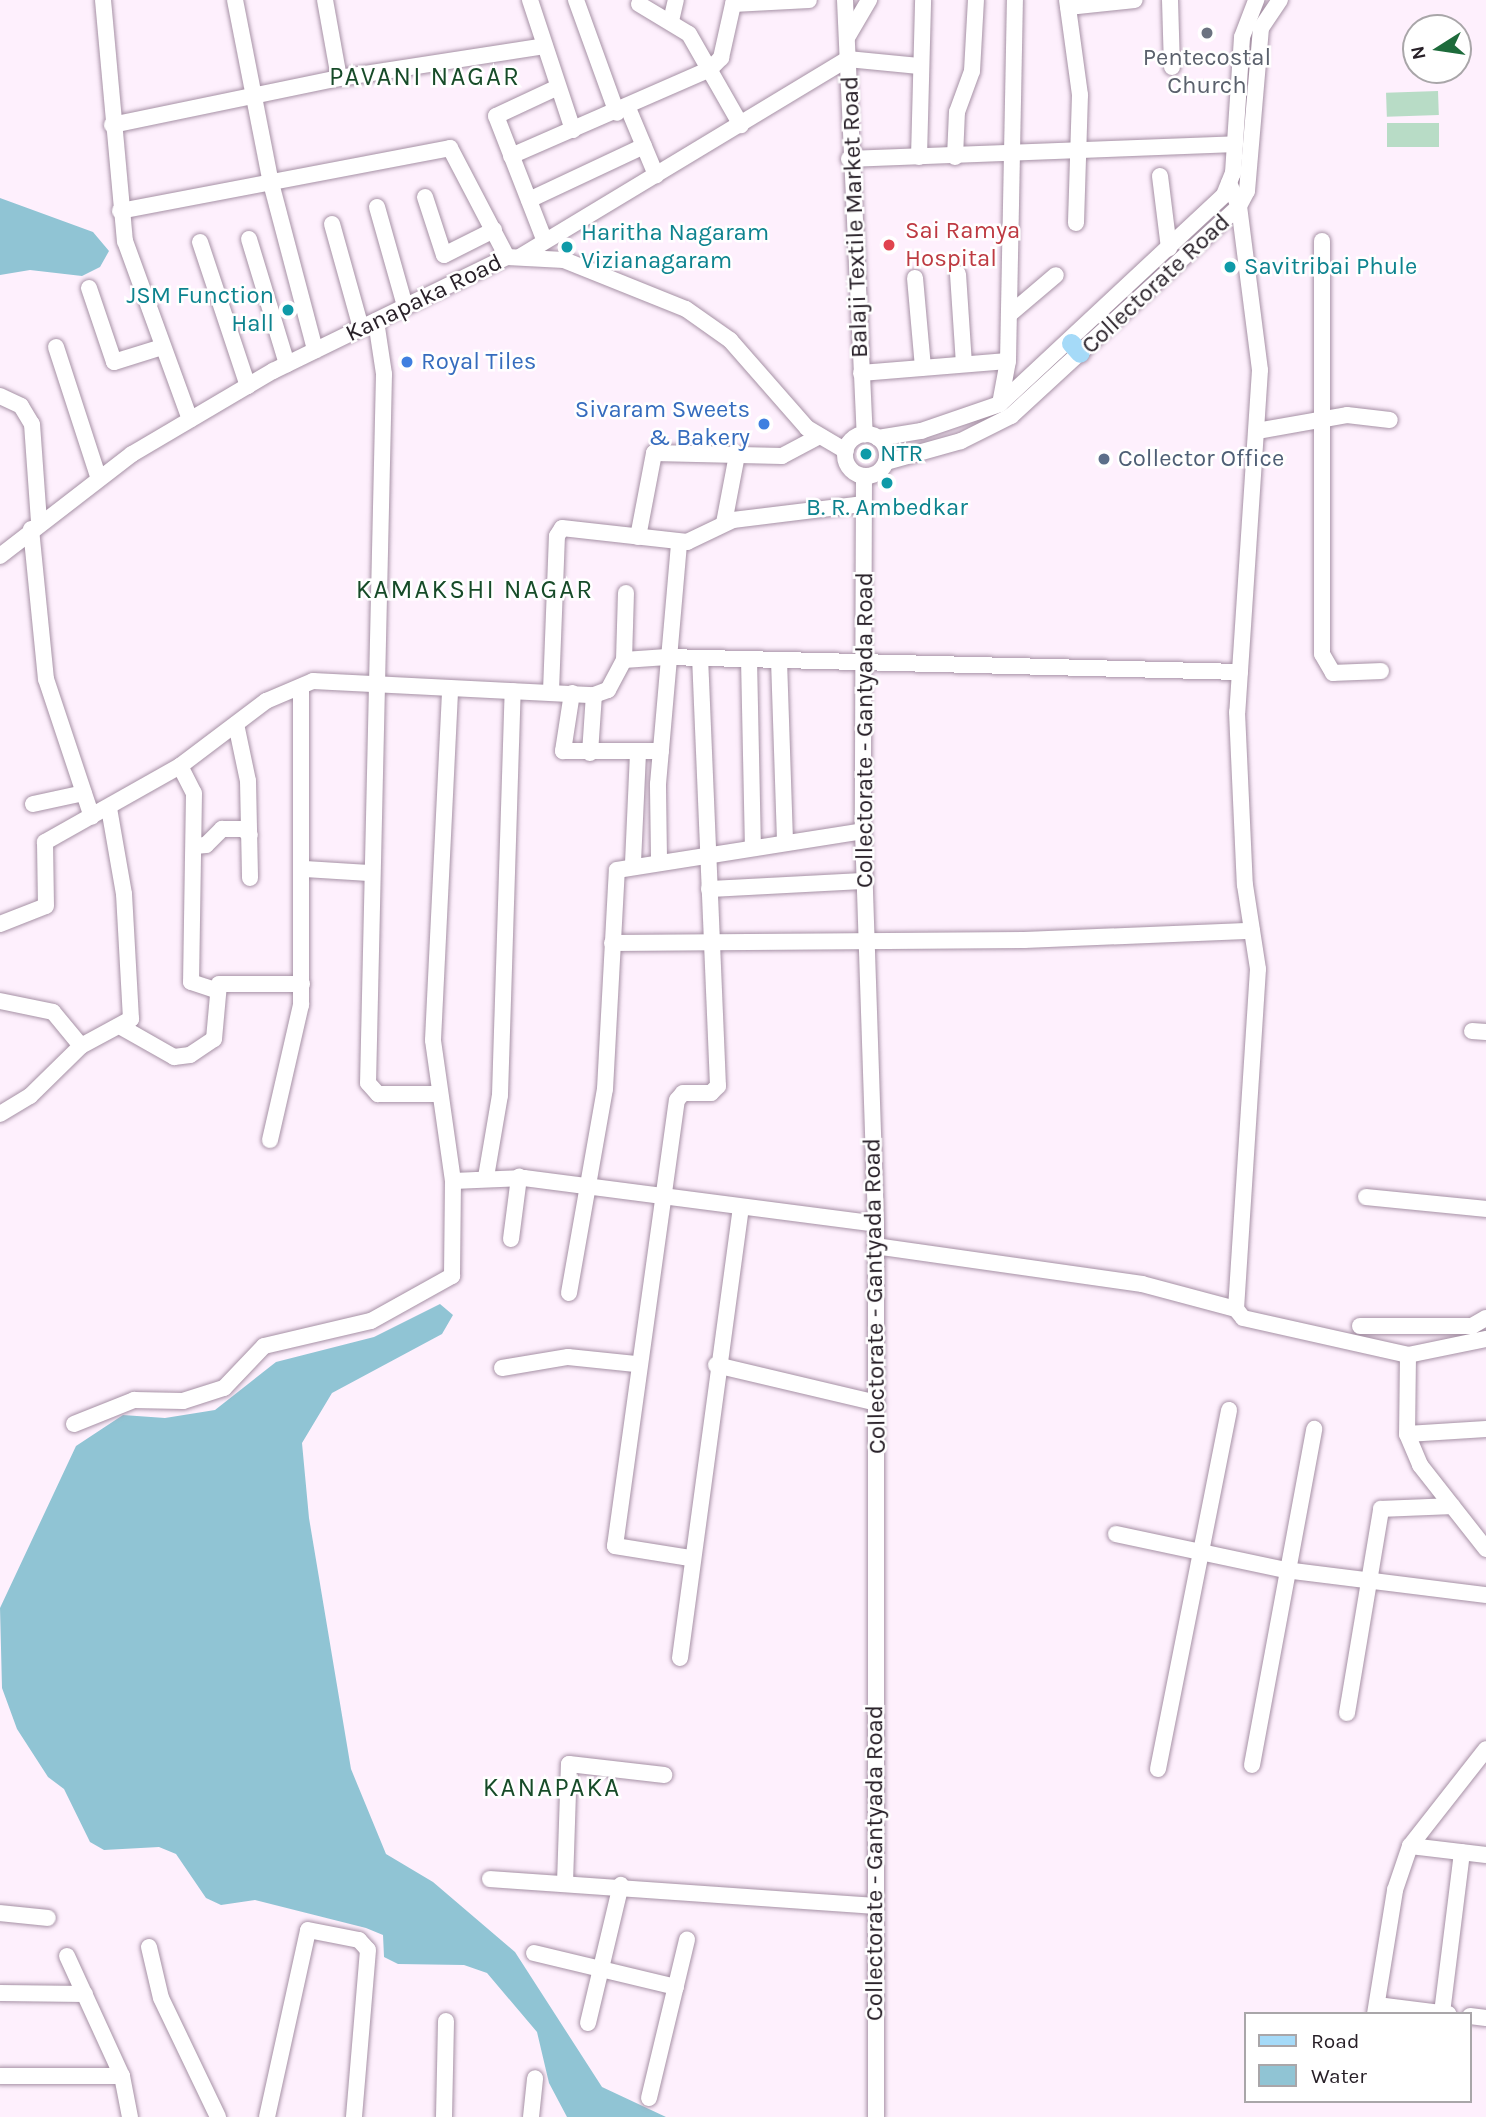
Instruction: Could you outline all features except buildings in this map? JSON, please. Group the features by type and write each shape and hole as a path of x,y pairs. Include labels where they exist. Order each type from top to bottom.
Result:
{"street":[{"path":"103,0 120,211 162,347 190,420"},
{"path":"235,0 271,183 315,350"},
{"path":"325,0 339,78"},
{"path":"530,0 573,130"},
{"path":"576,0 622,110 644,146 656,175"},
{"path":"671,21 676,0"},
{"path":"511,156 622,110 710,69 720,58 733,2 809,0"},
{"name":"Balaji Textile Market Road","path":"845,0 849,159 861,373 871,436"},
{"path":"848,36 869,0"},
{"path":"919,158 919,66 923,0"},
{"path":"955,157 957,112 972,71 976,0"},
{"path":"1000,404 1008,361 1010,314 1015,0"},
{"path":"1076,223 1079,68 1067,3 1135,0"},
{"path":"1170,0 1172,67"},
{"name":"Collectorate Road","path":"864,476 886,462 929,451 1011,416 1229,183 1235,144 1242,37 1256,0"},
{"name":"Collectorate Road","path":"871,436 921,431 1000,404 1076,348 1239,206 1247,191 1256,52 1276,1"},
{"path":"639,4 689,34 741,125"},
{"path":"112,125 339,78 545,46"},
{"path":"120,211 450,148 509,258 656,175 848,59 919,66"},
{"path":"544,239 511,156 497,112 558,87"},
{"path":"849,159 1013,156 1235,144"},
{"path":"529,200 644,146"},
{"path":"1160,176 1169,248"},
{"path":"1229,183 1239,206 1260,370 1240,672 1241,825 1252,931 1257,1019 1236,1309"},
{"path":"425,197 444,255 494,230"},
{"path":"377,206 405,306"},
{"path":"332,224 369,324 384,374 369,873 368,1083 378,1094 436,1094"},
{"path":"249,239 287,364"},
{"path":"1322,241 1318,418 1325,664 1338,674 1381,671"},
{"path":"200,242 248,386"},
{"name":"Kanapaka Road","path":"0,556 98,475 248,386 484,267 509,258 609,274 686,309 730,340 817,437 846,451"},
{"path":"958,274 964,364"},
{"path":"1010,314 1056,275"},
{"path":"915,278 923,368"},
{"path":"89,288 114,362 162,347"},
{"path":"55,347 98,475"},
{"path":"861,373 1008,361"},
{"path":"0,396 22,406 32,424 35,526 46,679 92,817"},
{"path":"1257,431 1318,418 1363,414 1390,420"},
{"path":"921,431 929,451"},
{"path":"864,476 852,470 846,451 871,436 886,462"},
{"path":"638,537 649,457 790,455 817,437"},
{"path":"724,523 737,455"},
{"name":"Collectorate - Gantyada Road","path":"864,476 863,831 876,1224 876,2117"},
{"path":"551,691 559,532 568,527 679,542 724,523 864,504"},
{"path":"659,859 661,751 679,542"},
{"path":"0,924 46,906 43,846 180,766 266,701 301,687 321,680 374,681 450,690 551,691 594,695 608,690 624,660 626,593"},
{"path":"624,660 667,657 779,660 865,667 1240,672"},
{"path":"690,1558 615,1546 636,1364 667,1197 678,1097 713,1092 718,1086 713,939 706,853 701,658"},
{"path":"749,659 753,846"},
{"path":"779,660 785,842"},
{"path":"270,1140 289,1076 302,984 305,869 301,687"},
{"path":"74,1424 134,1400 183,1401 224,1388 264,1346 371,1321 450,1278 453,1181 436,1094 434,986 450,690"},
{"path":"486,1177 500,1095 513,691"},
{"path":"572,692 561,747 590,753 661,751"},
{"path":"590,753 594,695"},
{"path":"236,724 250,835 250,878"},
{"path":"633,863 638,752"},
{"path":"180,766 194,793 191,982 216,990"},
{"path":"33,804 84,793"},
{"path":"0,1114 30,1096 80,1046 124,1028 133,1001 109,808"},
{"path":"195,846 206,845 222,829 250,835"},
{"path":"569,1293 605,1089 613,877 633,863 863,831"},
{"path":"305,869 369,873"},
{"path":"709,889 864,881"},
{"path":"612,943 713,939 866,942 1252,931"},
{"path":"124,1028 174,1057 190,1055 214,1039 216,990 222,982 302,984"},
{"path":"0,1001 54,1012 80,1046"},
{"path":"453,1181 519,1177 588,1189 876,1224"},
{"path":"511,1239 519,1177"},
{"path":"1366,1197 1486,1209"},
{"path":"680,1658 690,1558 716,1365 741,1209"},
{"path":"876,1246 1142,1284 1236,1309 1243,1318 1408,1355 1486,1339"},
{"path":"1360,1326 1472,1326 1486,1318"},
{"path":"1408,1355 1407,1434 1420,1465 1486,1549"},
{"path":"502,1368 568,1357 636,1364"},
{"path":"716,1365 877,1404"},
{"path":"1158,1769 1229,1410"},
{"path":"1252,1765 1285,1570 1314,1429"},
{"path":"1407,1434 1486,1429"},
{"path":"1347,1713 1366,1580 1381,1509 1452,1506"},
{"path":"1116,1534 1285,1570 1486,1595"},
{"path":"1428,2012 1376,2009 1395,1890 1410,1846 1486,1749"},
{"path":"565,1883 569,1765 664,1775"},
{"path":"1410,1846 1486,1855"},
{"path":"1445,2012 1462,1852"},
{"path":"490,1879 621,1885 875,1906"},
{"path":"588,2023 621,1885"},
{"path":"0,1913 48,1918"},
{"path":"267,2117 308,1930 359,1940 368,1950 354,2117"},
{"path":"649,2098 687,1940"},
{"path":"149,1947 161,1998 218,2117"},
{"path":"534,1953 676,1987"},
{"path":"67,1956 122,2076 130,2117"},
{"path":"0,1993 85,1994"},
{"path":"444,2117 446,2021"},
{"path":"0,2076 122,2076"},
{"path":"531,2117 535,2078"}],"green space":[{"path":"1438,91 1439,115 1387,117 1386,93"},
{"path":"1387,123 1439,123 1439,147 1387,147"}],"water":[{"path":"0,198 93,232 109,251 100,267 82,276 30,270 0,275"},
{"path":"440,1304 453,1315 442,1334 332,1393 302,1443 309,1518 351,1769 386,1854 433,1882 515,1952 602,2087 666,2117 567,2117 549,2083 537,2032 487,1973 464,1965 398,1964 384,1957 383,1935 366,1928 255,1900 221,1905 206,1898 176,1854 159,1847 104,1850 90,1842 64,1789 48,1777 17,1729 2,1688 0,1608 76,1446 123,1415 165,1418 215,1410 276,1362 374,1337"}],"place":[{"name":"Pentecostal Church","path":"1207,33"},
{"name":"Sai Ramya Hospital","path":"889,245"},
{"name":"Haritha Nagaram Vizianagaram","path":"567,247"},
{"name":"Savitribai Phule","path":"1230,267"},
{"name":"JSM Function Hall","path":"288,310"},
{"name":"Royal Tiles","path":"407,362"},
{"name":"Sivaram Sweets & Bakery","path":"764,424"},
{"name":"NTR","path":"866,454"},
{"name":"Collector Office","path":"1104,459"},
{"name":"B. R. Ambedkar","path":"887,483"}],"district":[{"name":"PAVANI NAGAR","path":"425,77"},
{"name":"KAMAKSHI NAGAR","path":"475,590"},
{"name":"KANAPAKA","path":"552,1788"}]}
